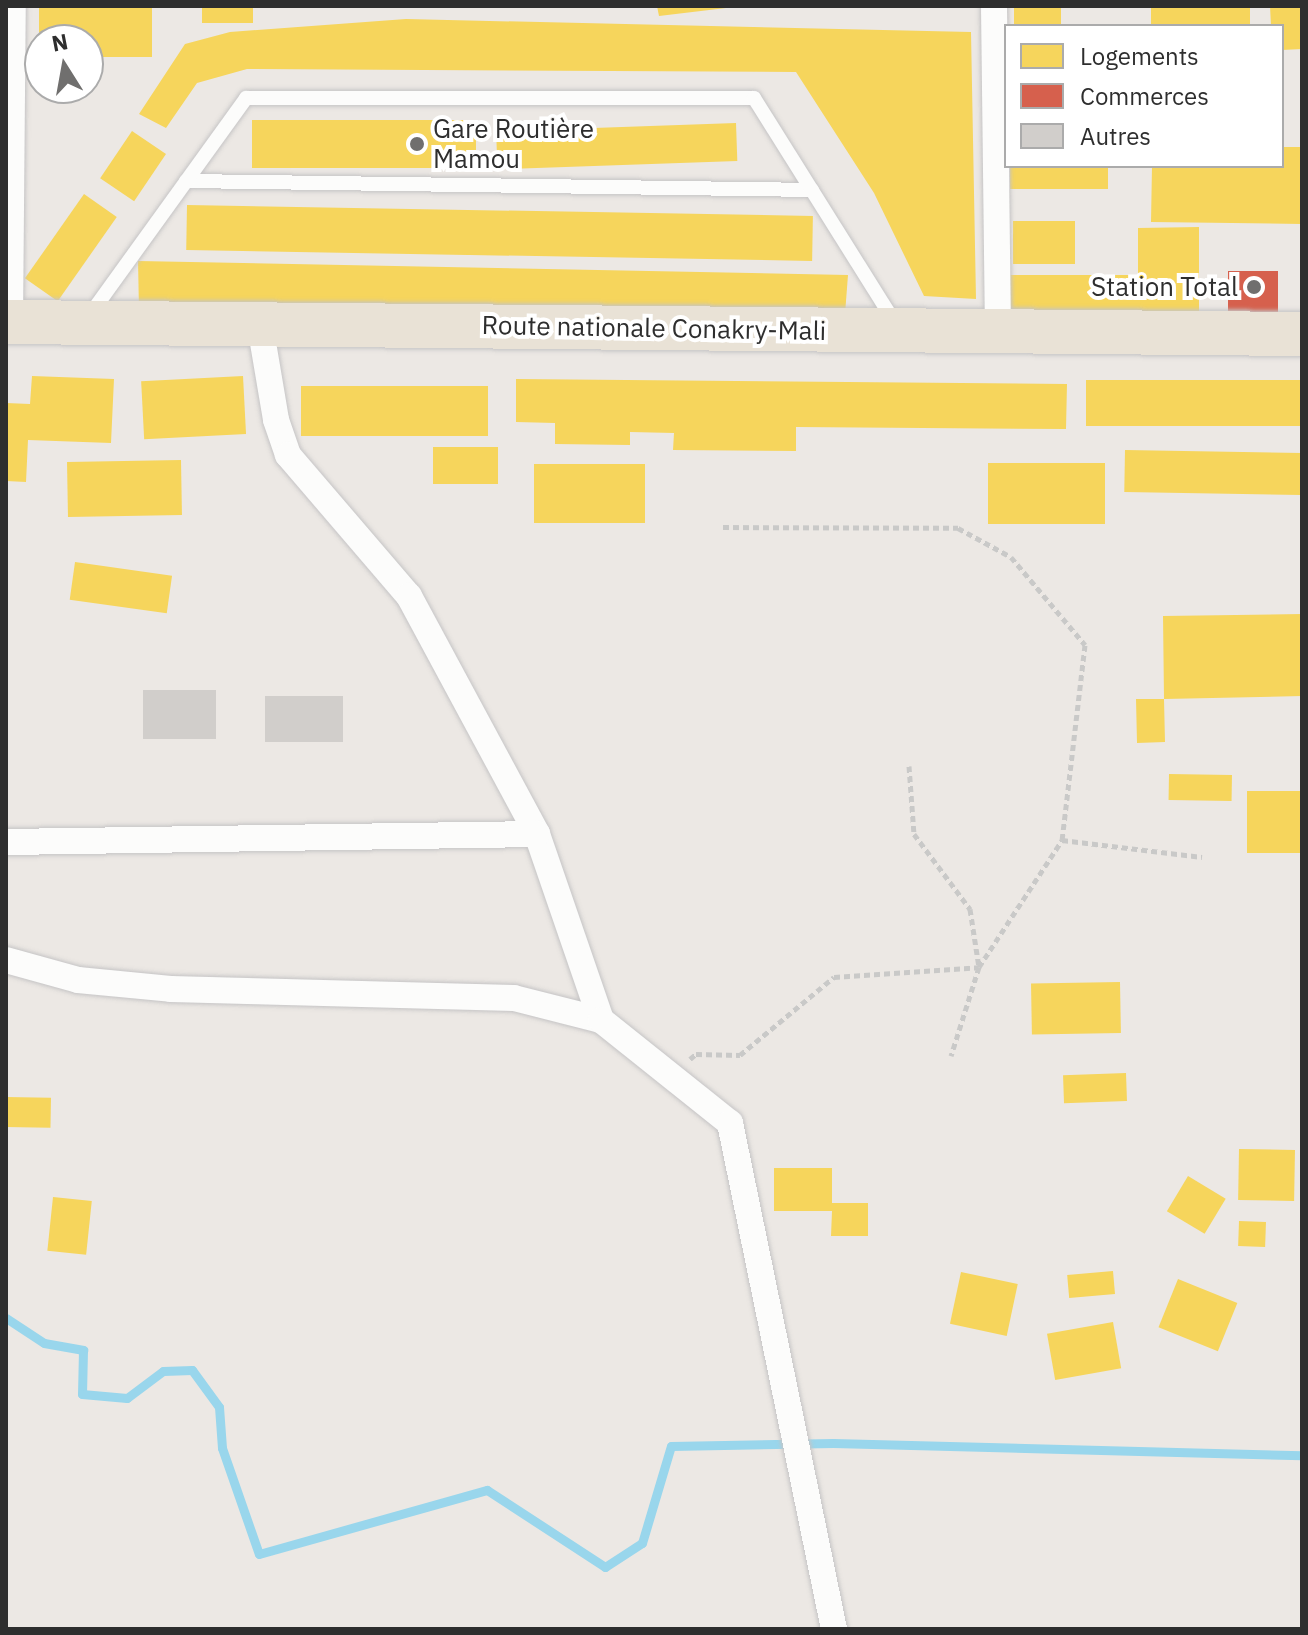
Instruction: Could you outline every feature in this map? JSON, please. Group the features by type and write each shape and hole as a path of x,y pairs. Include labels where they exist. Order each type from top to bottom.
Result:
{"highway":[{"name":"Route nationale Conakry-Mali","path":"8,322 1302,334"}],"street":[{"path":"8,322 13,6"},
{"path":"994,6 998,331"},
{"path":"260,325 276,420 288,455 409,596 537,834 601,1020"},
{"path":"6,842 537,834"},
{"path":"6,960 78,980 171,989 514,998 601,1020 730,1123 834,1629"}],"lane":[{"path":"84,323 246,98 754,98 901,331"},
{"path":"186,181 812,190"}],"path":[{"path":"723,527 958,528 1011,557 1085,645 1062,840 979,967 951,1056"},
{"path":"909,766 914,834 970,909 979,967"},
{"path":"1062,840 1202,857"},
{"path":"672,1077 696,1054 740,1055 834,977 979,967"}],"building: Logements":[{"path":"39,6 152,6 152,57 104,57 104,24 39,24"},
{"path":"202,6 253,6 253,23 202,23"},
{"path":"657,6 726,6 726,8 659,16"},
{"path":"1014,6 1061,6 1061,24 1014,24"},
{"path":"1151,6 1250,6 1250,24 1151,24"},
{"path":"1270,6 1302,6 1302,49 1284,50 1284,24 1271,24"},
{"path":"406,19 971,32 976,299 924,296 874,193 796,72 247,69 197,83 166,128 139,114 185,44 230,32"},
{"path":"252,120 476,120 476,168 252,168"},
{"path":"736,123 737,161 497,169 496,131"},
{"path":"132,131 166,154 134,201 100,178"},
{"path":"1284,147 1302,147 1302,224 1151,222 1152,168 1284,168"},
{"path":"1010,168 1108,168 1108,189 1010,189"},
{"path":"84,194 117,217 58,301 25,278"},
{"path":"187,205 813,216 812,261 186,250"},
{"path":"1013,221 1075,221 1075,264 1013,264"},
{"path":"1199,227 1199,315 1009,316 1009,275 1138,275 1138,228"},
{"path":"138,261 848,275 845,314 139,310"},
{"path":"32,376 114,379 111,443 28,440 26,482 6,481 6,403 30,404"},
{"path":"243,376 246,434 144,439 141,381"},
{"path":"516,379 1067,384 1066,429 796,427 796,451 673,450 674,433 630,432 630,445 555,444 555,423 516,422"},
{"path":"1086,380 1302,380 1302,426 1086,426"},
{"path":"301,386 488,386 488,436 301,436"},
{"path":"433,447 498,447 498,484 433,484"},
{"path":"1125,450 1302,453 1301,495 1124,492"},
{"path":"181,460 182,515 68,517 67,462"},
{"path":"988,463 1105,463 1105,524 988,524"},
{"path":"534,464 645,464 645,523 534,523"},
{"path":"75,562 172,576 167,613 70,600"},
{"path":"1302,614 1302,696 1164,699 1163,616"},
{"path":"1136,699 1164,699 1165,742 1137,743"},
{"path":"1169,774 1232,775 1232,801 1169,800"},
{"path":"1247,791 1302,791 1302,853 1247,853"},
{"path":"1120,982 1121,1033 1032,1035 1031,984"},
{"path":"1126,1073 1127,1101 1064,1103 1063,1075"},
{"path":"6,1097 51,1098 50,1128 6,1127"},
{"path":"1239,1149 1295,1150 1294,1201 1238,1200"},
{"path":"774,1168 832,1168 832,1203 868,1203 868,1236 831,1236 832,1211 774,1211"},
{"path":"1188,1176 1226,1199 1205,1234 1167,1211"},
{"path":"53,1197 92,1201 86,1255 47,1251"},
{"path":"1239,1221 1266,1222 1265,1247 1238,1246"},
{"path":"1113,1271 1115,1294 1069,1298 1067,1275"},
{"path":"961,1272 1018,1284 1007,1336 950,1324"},
{"path":"1178,1279 1237,1303 1218,1351 1159,1327"},
{"path":"1113,1322 1121,1368 1055,1380 1047,1334"}],"building: Commerces":[{"path":"1228,271 1278,271 1278,312 1228,312"}],"building: Autres":[{"path":"143,690 216,690 216,739 143,739"},
{"path":"265,696 343,696 343,742 265,742"}],"waterway":[{"path":"6,1318 44,1343 83,1350 82,1394 127,1398 163,1371 192,1370 219,1407 222,1448 259,1554 487,1490 605,1567 642,1543 671,1446 833,1443 1302,1455"}],"place":[{"name":"Gare Routière Mamou","path":"417,144"},
{"name":"Station Total","path":"1254,287"}]}
